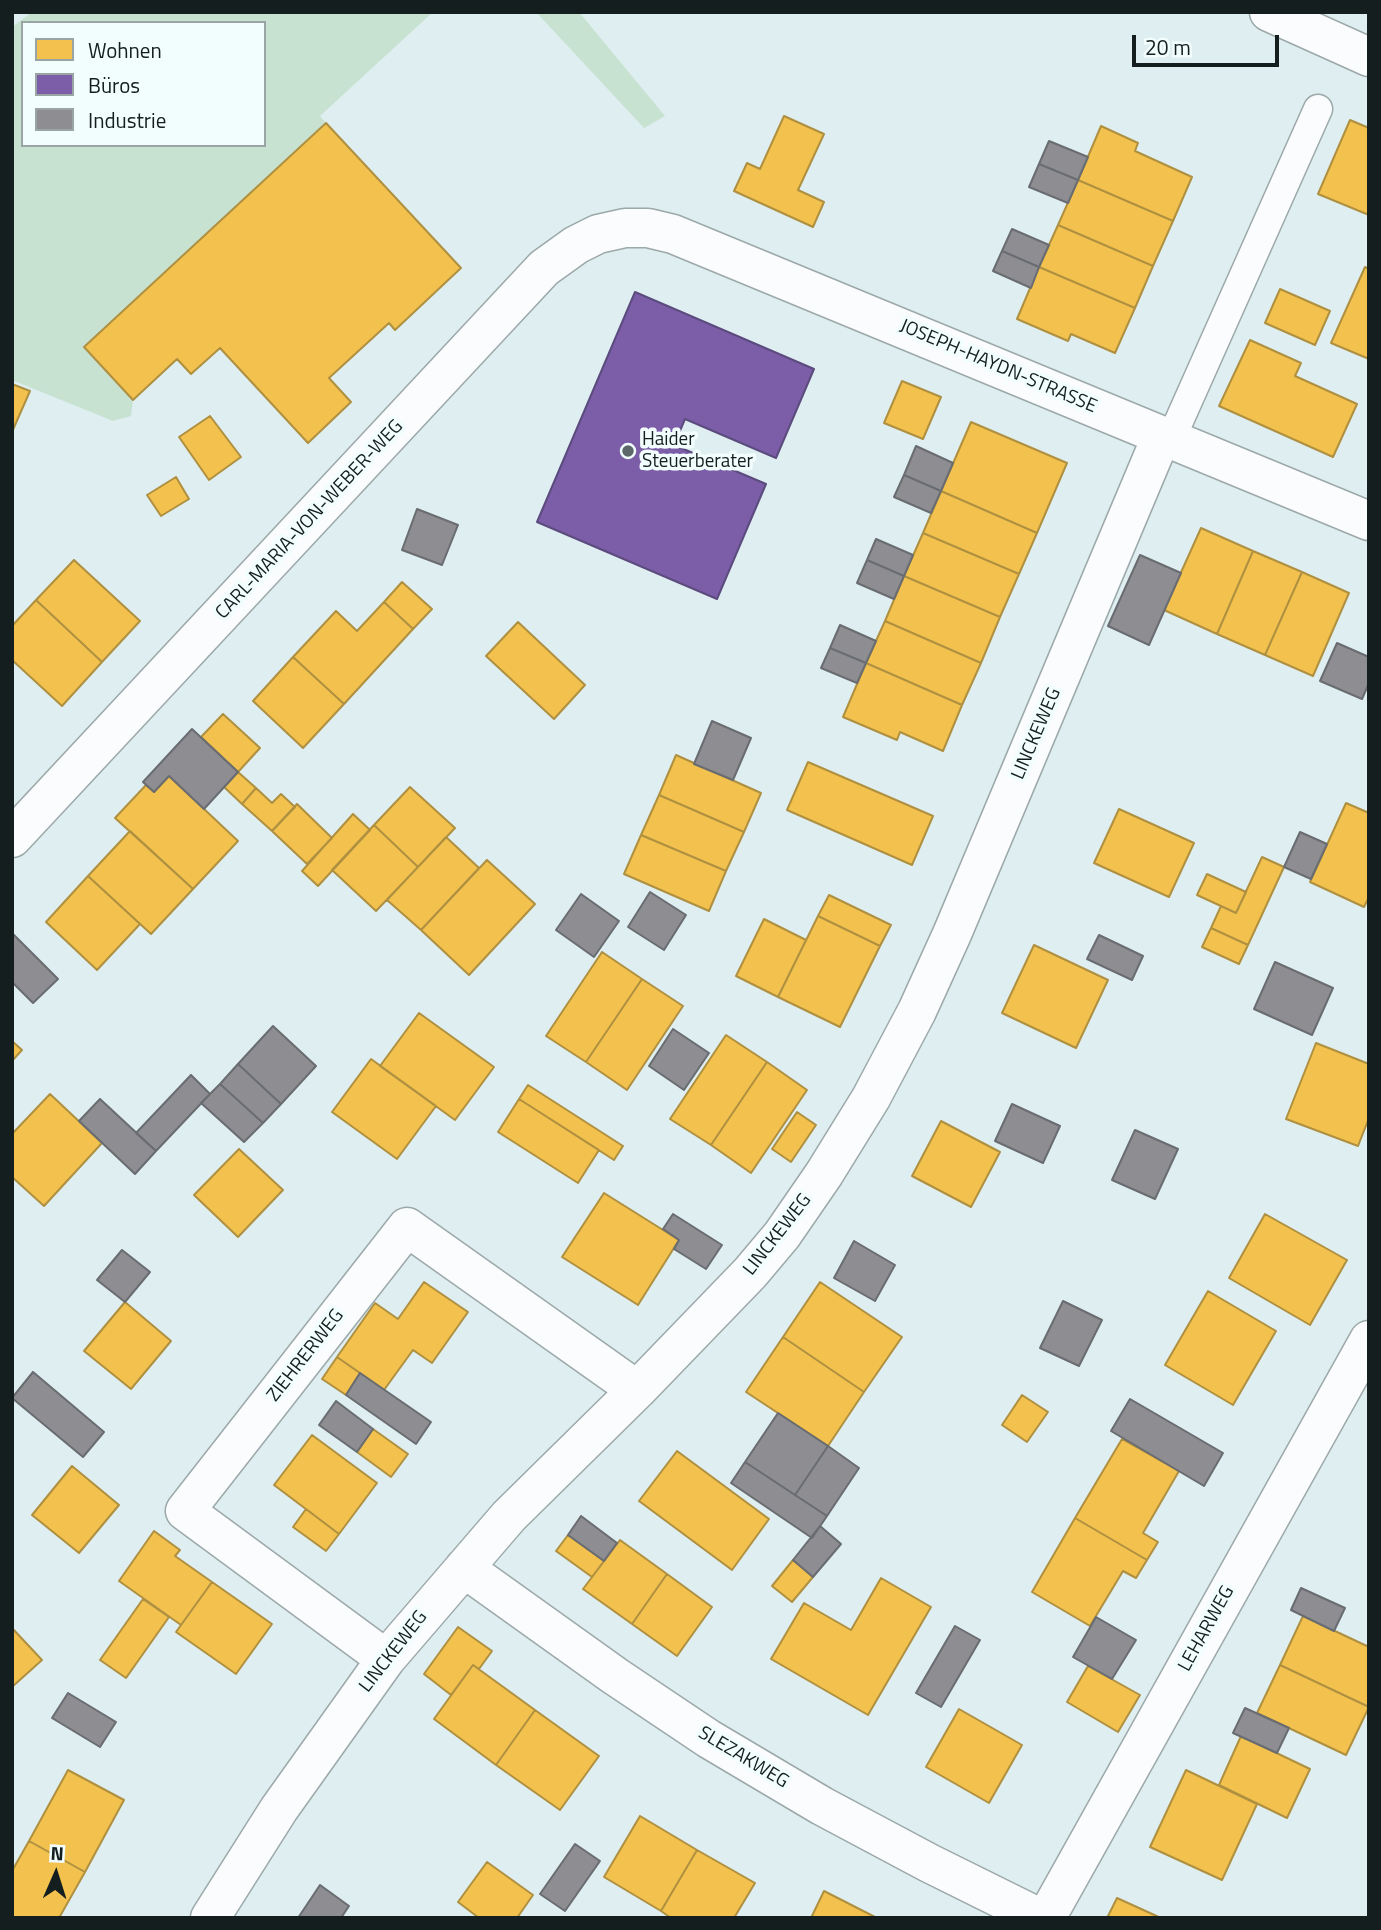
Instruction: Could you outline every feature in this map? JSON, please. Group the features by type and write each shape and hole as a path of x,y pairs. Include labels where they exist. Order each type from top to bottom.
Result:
{"street":[{"path":"1269,12 1369,57"},
{"name":"JOSEPH-HAYDN-STRASSE","path":"625,228 648,228 673,234 1369,521"},
{"name":"CARL-MARIA-VON-WEBER-WEG","path":"12,838 544,268 576,245 598,234 625,228"},
{"name":"LINCKEWEG","path":"210,1918 279,1809 386,1659 509,1516 637,1390 750,1273 782,1235 824,1174 871,1098 918,1011 1166,437"},
{"name":"ZIEHRERWEG","path":"386,1659 186,1511 407,1227 637,1390"},
{"name":"LEHARWEG","path":"1046,1918 1369,1339"},
{"name":"SLEZAKWEG","path":"464,1568 615,1676 709,1739 834,1812 1040,1918"}],"lane":[{"path":"1166,437 1318,109"}],"green space":[{"path":"32,12 433,12 320,116 326,123 84,347 133,400 131,416 113,421 12,380 12,27"},
{"path":"536,12 579,12 665,116 644,128"}],"building: Wohnen":[{"path":"784,116 824,134 798,190 824,202 813,227 734,191 747,163 760,169"},
{"path":"1350,120 1369,128 1369,215 1318,194"},
{"path":"326,123 461,268 395,330 389,323 329,378 351,402 308,443 220,348 191,374 177,359 133,400 84,347"},
{"path":"1101,126 1138,143 1135,151 1192,177 1173,221 1078,180"},
{"path":"1078,180 1173,221 1153,266 1058,225"},
{"path":"1058,225 1153,266 1135,308 1039,267"},
{"path":"1039,267 1135,308 1115,353 1071,334 1068,341 1017,319"},
{"path":"1365,267 1369,269 1369,359 1331,343"},
{"path":"1280,289 1330,311 1315,345 1265,323"},
{"path":"1250,340 1301,363 1295,376 1357,404 1333,457 1219,406"},
{"path":"902,381 941,397 923,439 884,423"},
{"path":"12,384 30,391 12,432"},
{"path":"210,416 241,457 209,480 179,437"},
{"path":"971,422 1067,463 1037,533 941,491"},
{"path":"176,477 189,499 161,516 147,495"},
{"path":"941,491 1037,533 1019,574 923,533"},
{"path":"1201,528 1253,551 1217,634 1164,610"},
{"path":"923,533 1019,574 1000,617 904,576"},
{"path":"1253,551 1302,572 1265,655 1217,634"},
{"path":"74,560 140,621 102,662 36,600"},
{"path":"1302,572 1349,593 1313,676 1265,655"},
{"path":"904,576 1000,617 981,663 885,621"},
{"path":"402,582 432,609 413,629 384,602"},
{"path":"36,600 102,662 62,706 12,660 12,626"},
{"path":"384,602 413,629 344,704 293,657 336,611 357,631"},
{"path":"885,621 981,663 962,705 866,663"},
{"path":"518,622 585,685 554,719 486,656"},
{"path":"293,657 344,704 303,748 253,701"},
{"path":"866,663 962,705 943,751 900,732 897,740 843,717"},
{"path":"223,714 260,748 238,772 201,737"},
{"path":"676,755 761,793 744,832 659,795"},
{"path":"808,762 933,816 912,865 787,810"},
{"path":"238,772 256,788 242,804 224,787"},
{"path":"169,776 238,841 193,889 115,818 146,785 154,792"},
{"path":"410,787 455,828 418,867 374,825"},
{"path":"256,788 272,803 281,794 295,807 272,831 242,804"},
{"path":"659,795 744,832 726,871 641,835"},
{"path":"1346,803 1369,813 1369,897 1364,907 1310,882"},
{"path":"297,804 332,838 307,864 272,831"},
{"path":"1119,809 1194,843 1169,897 1094,863"},
{"path":"353,814 370,830 318,886 302,871"},
{"path":"374,825 418,867 376,911 332,870"},
{"path":"130,831 193,889 151,934 88,876"},
{"path":"641,835 726,871 709,911 624,874"},
{"path":"446,837 479,868 421,930 387,900"},
{"path":"1262,857 1284,867 1248,945 1211,928 1221,906 1236,913"},
{"path":"487,860 535,904 469,975 421,930"},
{"path":"1207,874 1246,892 1236,913 1197,895"},
{"path":"88,876 140,924 97,970 46,922"},
{"path":"829,895 891,925 880,946 818,916"},
{"path":"818,916 880,946 840,1027 778,997"},
{"path":"764,919 806,940 778,997 736,976"},
{"path":"1211,928 1248,945 1239,964 1202,947"},
{"path":"1034,945 1108,980 1076,1048 1002,1013"},
{"path":"602,952 642,979 586,1062 546,1036"},
{"path":"642,979 683,1006 627,1090 586,1062"},
{"path":"419,1013 494,1067 455,1120 380,1066"},
{"path":"726,1035 767,1062 711,1145 670,1119"},
{"path":"12,1041 22,1050 12,1061"},
{"path":"1316,1043 1369,1064 1369,1118 1358,1146 1286,1119"},
{"path":"371,1059 436,1106 397,1159 332,1112"},
{"path":"767,1062 807,1090 751,1173 711,1145"},
{"path":"528,1085 623,1146 614,1160 519,1099"},
{"path":"50,1094 102,1143 44,1206 12,1177 12,1134"},
{"path":"519,1099 599,1150 578,1183 498,1132"},
{"path":"797,1112 816,1125 791,1162 772,1149"},
{"path":"941,1121 1000,1152 971,1207 912,1176"},
{"path":"239,1149 283,1190 238,1237 194,1195"},
{"path":"604,1193 679,1240 638,1305 562,1257"},
{"path":"1265,1214 1347,1260 1310,1325 1229,1278"},
{"path":"424,1282 468,1312 432,1363 413,1350 384,1390 337,1357 375,1303 398,1319"},
{"path":"820,1282 902,1337 864,1392 783,1337"},
{"path":"1208,1291 1276,1331 1233,1405 1165,1365"},
{"path":"125,1302 171,1341 131,1389 84,1351"},
{"path":"783,1337 864,1392 828,1446 746,1392"},
{"path":"337,1357 360,1373 346,1395 322,1379"},
{"path":"1022,1395 1048,1412 1027,1442 1002,1425"},
{"path":"373,1429 408,1454 391,1477 357,1452"},
{"path":"312,1435 377,1483 339,1534 274,1485"},
{"path":"1122,1439 1179,1471 1143,1533 1158,1542 1147,1560 1075,1518"},
{"path":"677,1451 769,1519 732,1570 639,1501"},
{"path":"72,1466 119,1505 79,1553 32,1515"},
{"path":"306,1509 339,1534 326,1551 293,1527"},
{"path":"1075,1518 1147,1560 1136,1578 1123,1571 1090,1626 1032,1592"},
{"path":"154,1531 180,1550 175,1556 212,1582 181,1625 119,1581"},
{"path":"568,1535 604,1561 592,1577 556,1551"},
{"path":"620,1540 667,1574 632,1624 583,1589"},
{"path":"793,1560 813,1577 792,1602 772,1586"},
{"path":"667,1574 712,1607 677,1656 632,1624"},
{"path":"881,1578 931,1607 868,1715 771,1659 804,1603 851,1630"},
{"path":"212,1582 272,1624 236,1674 176,1632"},
{"path":"143,1599 169,1617 126,1678 100,1660"},
{"path":"1303,1616 1369,1647 1369,1707 1280,1665"},
{"path":"458,1627 492,1651 479,1669 473,1665 451,1695 424,1674"},
{"path":"12,1628 42,1660 12,1687"},
{"path":"473,1665 535,1710 496,1765 434,1719"},
{"path":"1280,1665 1369,1707 1346,1755 1257,1713"},
{"path":"1088,1666 1140,1695 1118,1732 1067,1702"},
{"path":"959,1709 1022,1745 989,1803 926,1767"},
{"path":"535,1710 599,1756 560,1810 496,1765"},
{"path":"1241,1736 1310,1769 1287,1818 1219,1785"},
{"path":"68,1770 124,1800 85,1872 29,1841"},
{"path":"1186,1770 1257,1804 1222,1880 1150,1847"},
{"path":"640,1816 697,1850 661,1911 604,1877"},
{"path":"29,1841 85,1872 59,1918 12,1918 12,1871"},
{"path":"697,1850 755,1883 734,1918 671,1918 661,1911"},
{"path":"487,1862 533,1895 517,1918 479,1918 458,1902"},
{"path":"824,1891 877,1918 811,1918"},
{"path":"1117,1898 1161,1918 1107,1918"}],"building: Büros":[{"name":"Haider Steuerberater","path":"635,292 814,369 776,458 685,419 674,445 766,484 717,599 537,522"}],"building: Industrie":[{"path":"1049,141 1088,157 1078,180 1039,164"},
{"path":"1039,164 1078,180 1068,203 1029,187"},
{"path":"1012,229 1049,245 1039,267 1002,251"},
{"path":"1002,251 1039,267 1031,288 993,271"},
{"path":"916,446 953,463 941,491 904,475"},
{"path":"904,475 941,491 931,513 894,497"},
{"path":"417,509 458,525 442,565 402,550"},
{"path":"876,539 913,555 904,576 867,560"},
{"path":"1140,555 1181,573 1149,645 1108,626"},
{"path":"867,560 904,576 894,599 857,583"},
{"path":"840,625 876,641 866,663 830,648"},
{"path":"1337,643 1369,657 1369,683 1362,699 1320,681"},
{"path":"830,648 866,663 857,683 821,668"},
{"path":"712,721 751,738 733,780 694,764"},
{"path":"192,729 238,772 204,809 169,776 154,792 143,782"},
{"path":"1300,832 1327,844 1311,879 1284,867"},
{"path":"650,892 686,915 664,950 628,927"},
{"path":"581,894 619,921 594,957 556,930"},
{"path":"12,933 58,979 33,1003 12,982"},
{"path":"1099,935 1143,956 1132,980 1087,959"},
{"path":"1275,962 1333,988 1312,1035 1254,1009"},
{"path":"273,1026 316,1066 281,1104 238,1064"},
{"path":"673,1029 709,1053 684,1090 649,1066"},
{"path":"238,1064 281,1104 263,1123 220,1084"},
{"path":"191,1075 210,1094 156,1151 136,1133"},
{"path":"220,1084 263,1123 244,1142 201,1103"},
{"path":"100,1099 156,1151 135,1174 79,1121"},
{"path":"1012,1104 1060,1126 1043,1163 995,1141"},
{"path":"1135,1130 1178,1149 1155,1199 1112,1180"},
{"path":"673,1214 722,1245 706,1269 674,1249 679,1240 663,1229"},
{"path":"854,1241 895,1265 875,1301 834,1278"},
{"path":"122,1250 150,1272 125,1302 97,1280"},
{"path":"1063,1301 1102,1320 1079,1366 1040,1348"},
{"path":"33,1372 104,1432 83,1457 12,1398"},
{"path":"360,1373 431,1422 416,1444 346,1395"},
{"path":"1130,1399 1223,1453 1204,1486 1111,1431"},
{"path":"336,1401 373,1429 357,1452 319,1425"},
{"path":"778,1413 828,1446 795,1495 745,1462"},
{"path":"828,1446 859,1468 827,1516 795,1495"},
{"path":"745,1462 827,1516 812,1538 731,1483"},
{"path":"581,1516 617,1543 604,1561 568,1535"},
{"path":"820,1526 841,1544 813,1577 793,1560"},
{"path":"1301,1588 1345,1608 1334,1631 1291,1610"},
{"path":"1096,1617 1136,1640 1112,1679 1073,1657"},
{"path":"955,1626 980,1640 941,1707 916,1693"},
{"path":"68,1693 116,1722 100,1747 52,1718"},
{"path":"1245,1708 1289,1728 1277,1753 1233,1733"},
{"path":"575,1844 600,1861 565,1911 540,1894"},
{"path":"320,1885 349,1906 341,1918 298,1918"}],"place":[{"name":"Haider Steuerberater","path":"628,451"}]}
